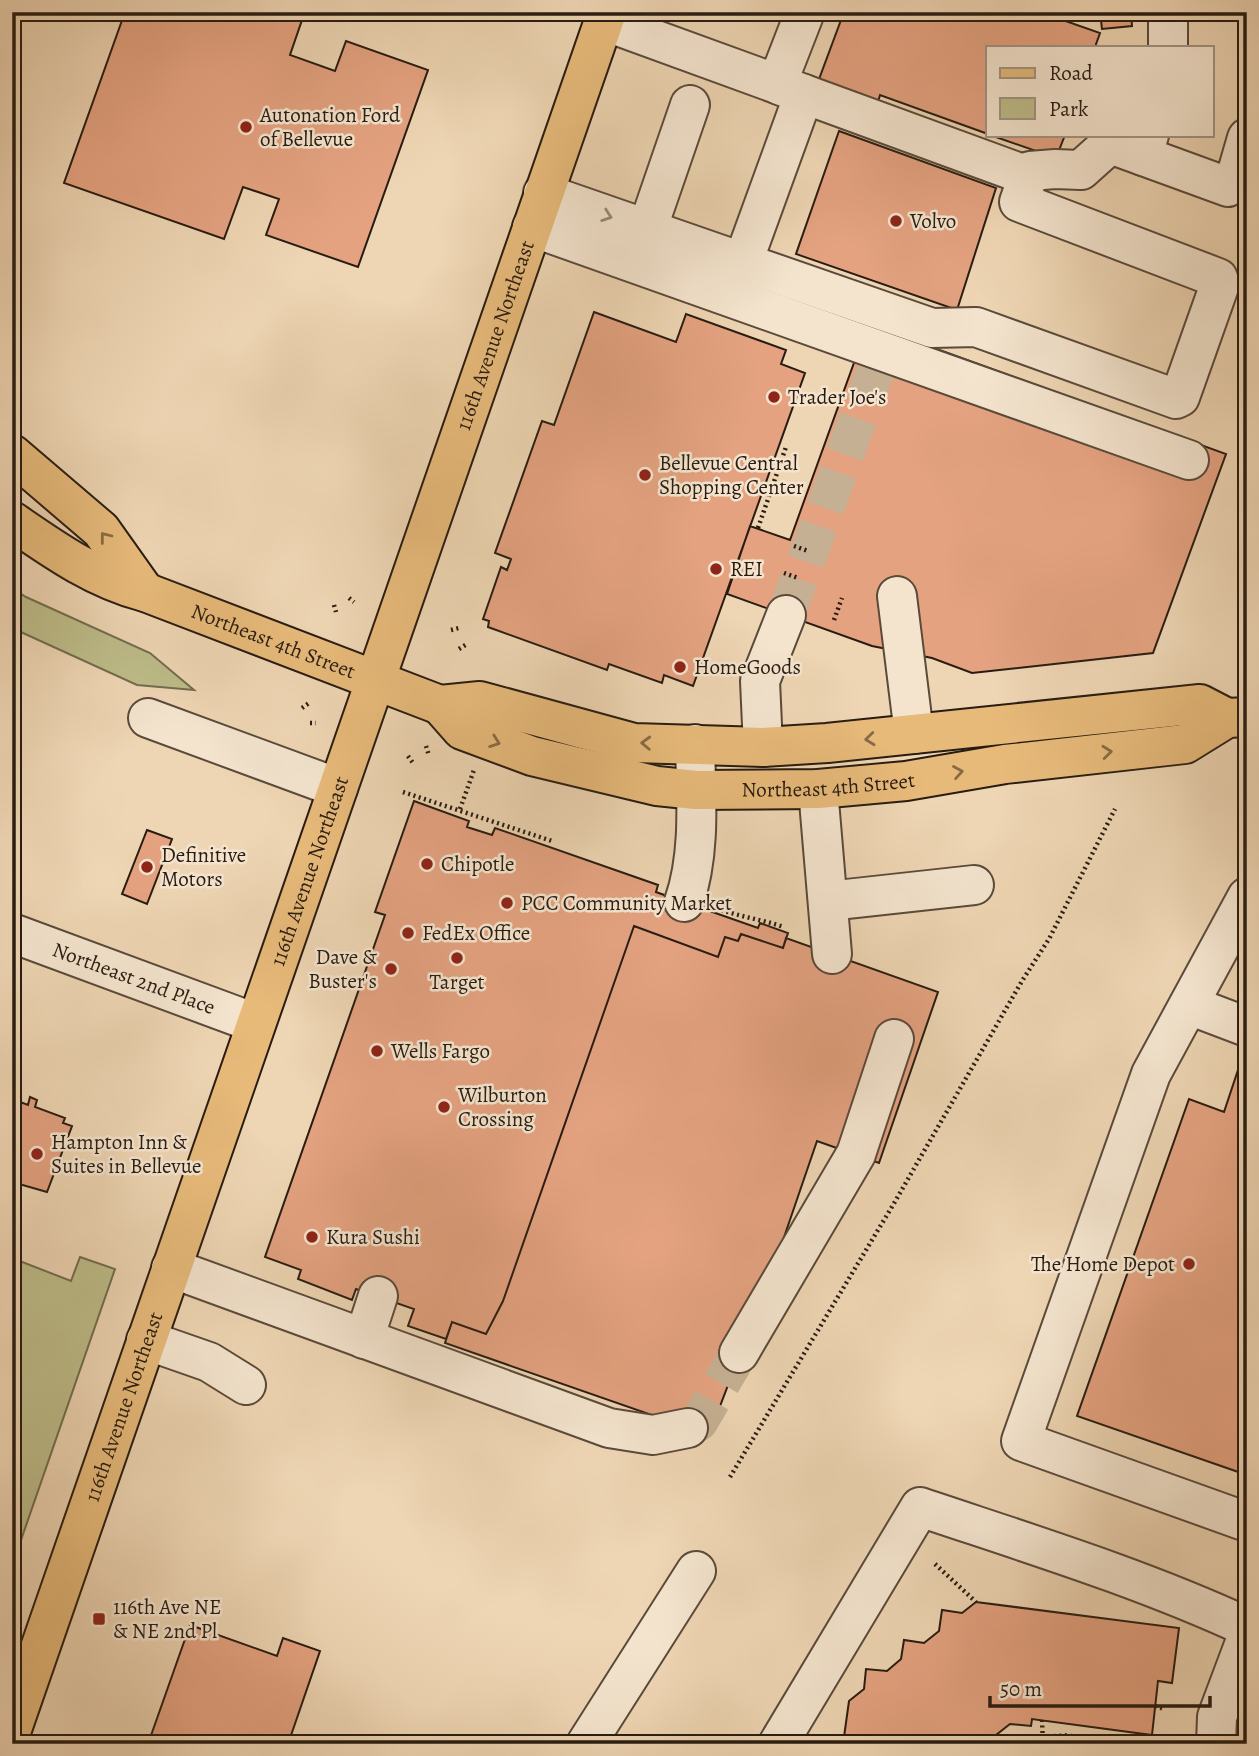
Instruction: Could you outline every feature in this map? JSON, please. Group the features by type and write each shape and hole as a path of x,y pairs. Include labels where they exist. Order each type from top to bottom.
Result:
{"main road":[{"name":"116th Avenue Northeast","path":"12,1729 605,17"},
{"path":"12,454 101,530 145,592"},
{"name":"Northeast 4th Street","path":"12,521 72,562 125,587 145,592 440,705 480,701 634,743 763,747 1200,704 1237,717"},
{"name":"Northeast 4th Street","path":"440,705 462,730 532,756 657,786 696,789 818,789 906,781 1005,764 1185,744 1237,717"}],"street":[{"path":"743,262 791,89 805,12"},
{"path":"1168,12 1168,46"},
{"path":"605,17 1028,176"},
{"path":"647,230 690,105"},
{"path":"537,210 647,230 932,328 976,327 1172,398 1180,397 1220,284 1219,278 1019,202 1030,171 1082,170 1110,144 1146,145 1228,187 1234,183 1247,138"},
{"path":"537,210 879,359 1189,460"},
{"path":"897,596 914,734"},
{"path":"763,747 760,681 786,615"},
{"path":"148,718 338,788"},
{"path":"695,744 693,878 696,904"},
{"path":"818,789 832,954"},
{"path":"828,901 974,885"},
{"path":"1247,897 1151,1074 1021,1440 1247,1522"},
{"name":"Northeast 2nd Place","path":"12,933 255,1023"},
{"path":"1189,1005 1247,1027"},
{"path":"739,1353 856,1154 894,1039"},
{"path":"171,1268 364,1339 593,1409 609,1428 653,1435 688,1428"},
{"path":"364,1339 378,1296"},
{"path":"146,1339 209,1362 246,1385"},
{"path":"778,1744 920,1507 1078,1560 1203,1606 1247,1627"},
{"path":"586,1744 696,1571"},
{"path":"1216,1744 1217,1717 1247,1637"}],"path":[{"path":"758,528 786,447"},
{"path":"794,546 808,551"},
{"path":"784,573 798,578"},
{"path":"834,620 842,598"},
{"path":"334,606 336,612"},
{"path":"451,631 460,628"},
{"path":"459,649 467,644"},
{"path":"302,708 309,703"},
{"path":"426,747 429,756"},
{"path":"408,756 414,763"},
{"path":"460,809 475,769"},
{"path":"403,792 552,841"},
{"path":"730,1477 1049,939 1115,809"},
{"path":"696,904 749,920 755,918 785,927"},
{"path":"935,1564 976,1602"},
{"path":"1155,1706 1164,1709"},
{"path":"1042,1720 1043,1744"},
{"path":"1043,1737 1070,1735 1083,1744"}],"green space":[{"path":"12,588 26,597 150,653 194,690 137,685 12,628"},
{"path":"80,1257 115,1269 12,1566 12,1258 71,1281"}],"building":[{"name":"Autonation Ford of Bellevue","path":"125,12 279,12 302,20 290,55 335,71 346,41 428,70 358,267 266,235 279,199 243,187 224,239 64,183"},
{"path":"844,12 1040,12 1100,33 1095,46 986,46 986,133 880,95 878,102 818,82"},
{"path":"1100,12 1131,12 1132,26 1102,29"},
{"name":"Volvo","path":"839,131 996,188 957,310 796,254"},
{"path":"993,136 1065,136 1056,158"},
{"name":"Bellevue Central Shopping Center","path":"594,312 676,342 686,314 786,350 781,364 805,373 693,686 664,675 662,683 609,664 607,670 488,627 489,621 483,619 501,567 507,570 511,559 495,553 542,421 554,425"},
{"path":"868,324 1226,454 1153,653 972,673 932,658 872,646 727,594 750,526 790,540"},
{"name":"Wilburton Crossing","path":"414,801 469,821 467,827 492,835 495,828 658,885 656,892 758,928 760,923 788,933 783,948 741,934 738,941 725,937 718,957 634,926 503,1301 486,1334 452,1322 446,1339 408,1326 414,1309 356,1289 352,1300 298,1279 301,1270 265,1257 385,915 375,912"},
{"name":"Definitive Motors","path":"147,830 172,839 147,904 122,894"},
{"path":"634,926 718,957 725,937 738,941 741,934 783,948 786,938 938,992 879,1163 817,1141 780,1249 709,1435 445,1343 452,1322 486,1334 503,1301"},
{"name":"The Home Depot","path":"1238,1070 1247,1073 1247,1475 1077,1416 1189,1099 1224,1112"},
{"name":"Hampton Inn & Suites in Bellevue","path":"30,1097 37,1100 35,1107 65,1118 63,1123 72,1126 47,1192 12,1182 12,1099 28,1105"},
{"path":"976,1602 1179,1628 1172,1683 1158,1681 1152,1735 1032,1719 1031,1726 1010,1724 996,1735 995,1744 843,1744 849,1701 864,1689 866,1669 887,1671 901,1659 904,1640 924,1643 939,1631 942,1610 962,1613"},
{"path":"190,1625 277,1656 283,1638 320,1651 288,1744 148,1744"}],"tunnel":[{"path":"786,615 877,367"},
{"path":"688,1428 699,1422 739,1353"}],"place":[{"name":"Autonation Ford of Bellevue","path":"246,127"},
{"name":"Volvo","path":"896,221"},
{"name":"Trader Joe's","path":"774,397"},
{"name":"Bellevue Central Shopping Center","path":"645,475"},
{"name":"REI","path":"716,569"},
{"name":"HomeGoods","path":"680,667"},
{"name":"Chipotle","path":"427,864"},
{"name":"Definitive Motors","path":"147,867"},
{"name":"PCC Community Market","path":"507,903"},
{"name":"FedEx Office","path":"408,933"},
{"name":"Target","path":"457,958"},
{"name":"Dave & Buster's","path":"391,969"},
{"name":"Wells Fargo","path":"377,1051"},
{"name":"Wilburton Crossing","path":"444,1107"},
{"name":"Hampton Inn & Suites in Bellevue","path":"37,1154"},
{"name":"Kura Sushi","path":"312,1237"},
{"name":"The Home Depot","path":"1189,1264"},
{"name":"116th Ave NE & NE 2nd Pl","path":"99,1619"}]}
